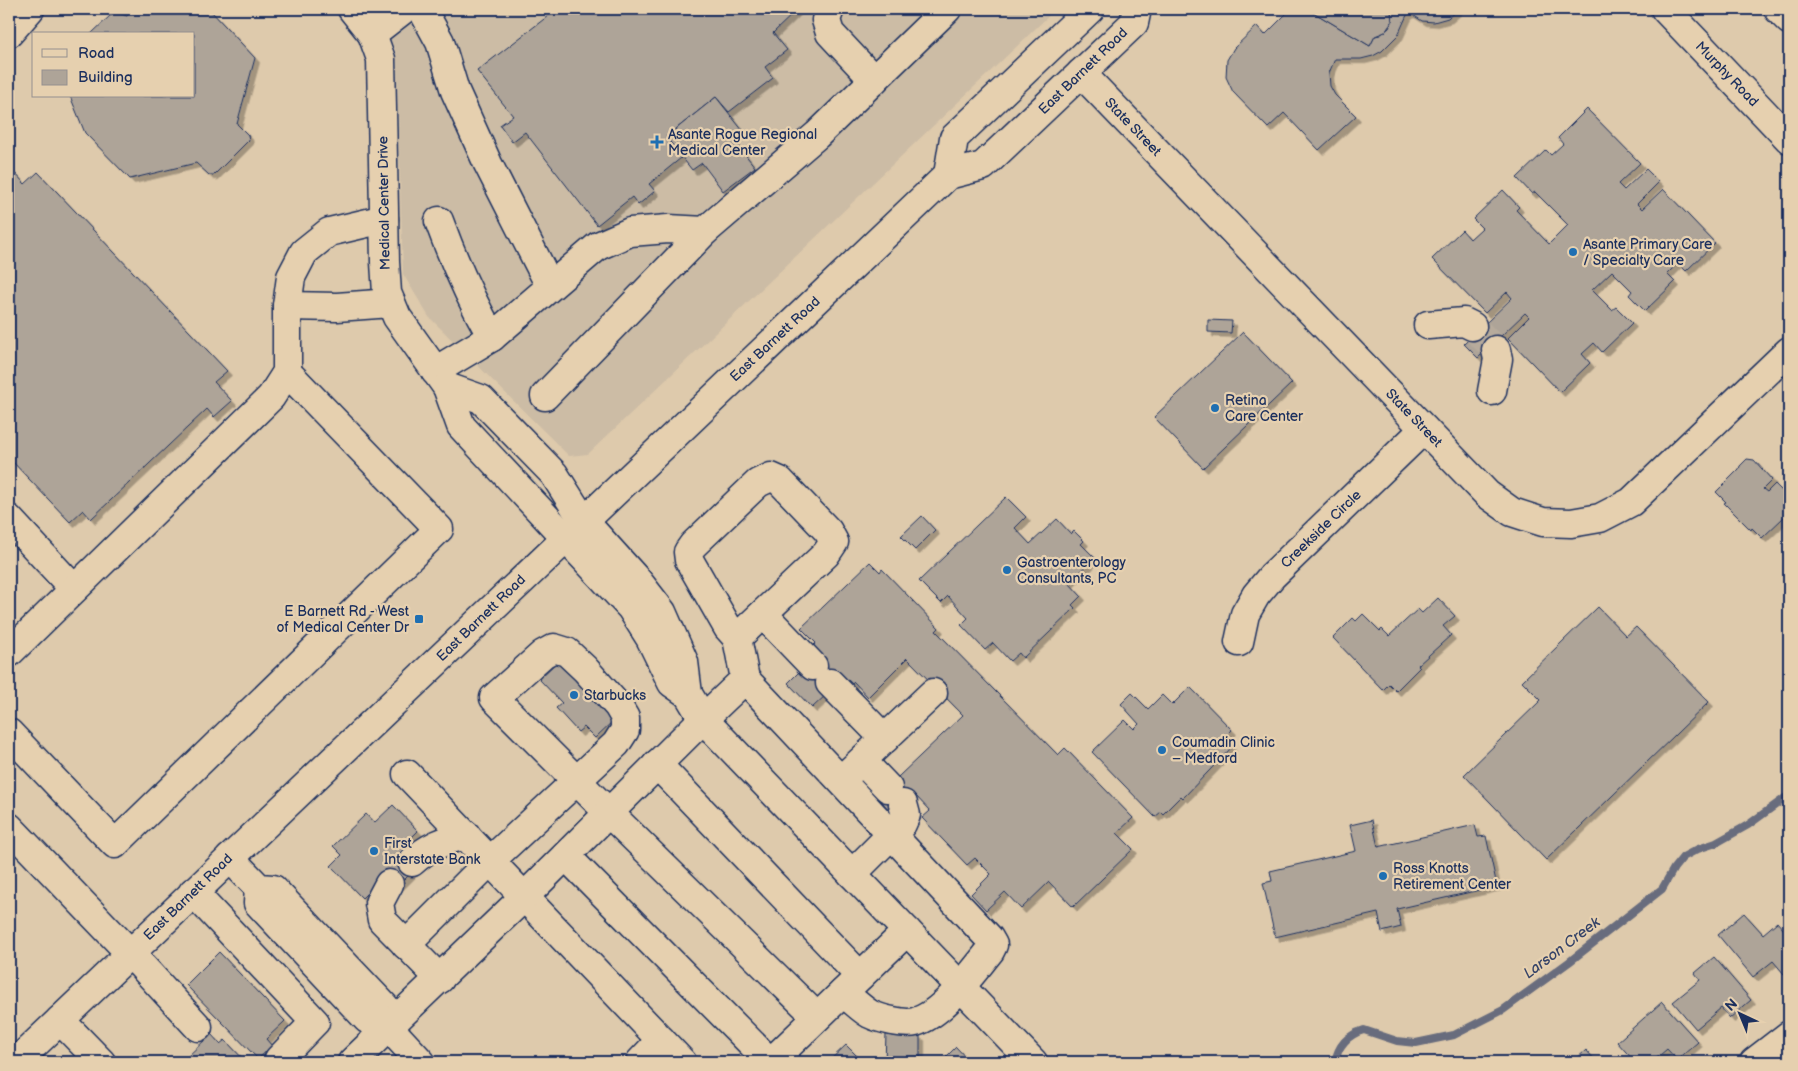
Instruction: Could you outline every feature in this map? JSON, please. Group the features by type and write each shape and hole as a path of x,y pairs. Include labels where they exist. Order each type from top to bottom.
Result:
{"street":[{"path":"9,33 30,9"},
{"name":"Medical Center Drive","path":"352,9 372,34 381,59 387,293 391,303 397,317 441,379 460,426 574,529"},
{"path":"372,34 404,9"},
{"path":"422,9 440,42 454,91 488,164 550,286"},
{"path":"830,9 826,20 830,33 874,80"},
{"path":"545,396 705,231 817,135 947,9"},
{"path":"948,175 954,138 1090,9"},
{"name":"East Barnett Road","path":"16,1062 948,175 983,166 1134,23 1137,9"},
{"name":"Murphy Road","path":"1665,9 1789,139"},
{"path":"1778,9 1789,20"},
{"name":"State Street","path":"1081,73 1487,494 1512,512 1543,522 1571,523 1600,518 1631,502 1789,351"},
{"path":"9,653 271,396 287,372 287,306 291,277 304,252 329,232 384,219"},
{"path":"439,221 451,255 472,301 492,337"},
{"path":"705,231 668,229 630,232 598,246 441,379 481,399 554,474 574,529 598,571 631,608 650,638 672,683 688,694 703,719 1033,1062"},
{"path":"287,306 337,307 391,303"},
{"path":"1428,325 1464,322 1472,326"},
{"path":"1492,391 1498,359 1496,350"},
{"path":"9,733 115,844 439,529 287,372"},
{"name":"Creekside Circle","path":"1239,642 1246,614 1256,595 1272,576 1424,429"},
{"path":"657,764 852,984 870,1014 891,1021 914,1022 932,1014 961,987 990,951 993,945 989,938 745,679 737,638 728,628 689,560 688,552 693,545 758,483 771,477 780,481 787,488 828,532 834,542 826,554 737,638"},
{"path":"9,519 74,589"},
{"path":"763,614 885,739"},
{"path":"406,944 490,861 576,780 616,744 625,730 625,718 618,706 567,652 554,648 543,654 494,698 576,780 609,813 817,1017"},
{"path":"352,1062 384,1022 440,979 745,679"},
{"path":"841,780 933,693"},
{"path":"852,874 902,824 906,815 895,796 862,761"},
{"path":"407,774 682,1062"},
{"path":"9,827 198,1027"},
{"path":"412,862 422,853 445,840 466,835"},
{"path":"566,856 771,1062 907,931"},
{"path":"230,858 259,888 273,889 385,1007 384,1022 421,1062"},
{"path":"389,884 379,903 382,920 440,979"},
{"path":"193,892 315,1022 279,1059"},
{"path":"60,1020 100,1062"},
{"path":"1754,1062 1789,1035"},
{"path":"640,1062 662,1040"}],"shaded area":[{"name":"Asante Rogue Regional Medical Center","path":"375,9 1056,9 588,454 569,456 429,317 403,274 396,52"}],"building":[{"path":"131,9 207,9 255,58 237,124 248,135 249,140 214,175 209,175 196,163 130,179 85,133 71,98 195,98 195,32 93,32 113,13 116,12 127,16"},
{"name":"Asante Rogue Regional Medical Center","path":"557,9 584,9 596,13 598,9 798,9 773,33 787,50 765,67 773,78 729,112 716,97 666,137 681,158 649,184 655,191 638,205 632,197 597,225 525,132 512,142 500,125 513,116 477,71"},
{"path":"1291,9 1308,9 1370,46 1375,36 1380,35 1389,28 1392,22 1392,9 1458,9 1448,18 1434,22 1422,21 1410,13 1407,15 1398,35 1382,51 1361,59 1335,59 1329,73 1330,86 1335,95 1356,116 1319,150 1284,113 1268,128 1233,92 1226,77 1227,60 1234,48 1257,26 1265,35"},
{"path":"1308,9 1392,9 1392,22 1385,32 1375,36 1370,46"},
{"path":"716,97 743,131 733,139 755,167 723,191 702,163 692,170 666,137"},
{"name":"Asante Primary Care / Specialty Care","path":"1587,109 1640,163 1618,184 1624,190 1646,169 1659,182 1637,204 1642,209 1663,189 1715,243 1686,271 1678,263 1667,274 1675,282 1645,311 1629,295 1632,291 1612,271 1592,290 1612,310 1616,307 1632,323 1602,352 1594,343 1582,354 1590,363 1560,392 1508,338 1529,317 1525,313 1478,358 1464,344 1512,298 1507,292 1485,313 1432,259 1462,230 1470,239 1482,228 1473,219 1503,190 1519,207 1516,210 1549,244 1568,225 1535,192 1532,194 1517,178 1546,150 1551,155 1563,144 1558,138"},
{"path":"14,172 25,184 38,172 227,371 214,382 232,401 214,417 207,409 91,519 83,510 70,522 9,458 9,177"},
{"path":"1208,320 1232,321 1231,333 1208,332"},
{"name":"Retina Care Center","path":"1243,332 1292,383 1203,468 1154,417"},
{"path":"1747,459 1754,460 1772,480 1763,489 1767,492 1775,484 1785,494 1789,495 1789,515 1784,517 1762,538 1752,528 1751,530 1724,503 1726,502 1716,492"},
{"name":"Gastroenterology Consultants, PC","path":"1006,497 1026,517 1015,528 1030,544 1057,519 1071,534 1074,531 1084,541 1081,544 1095,558 1069,583 1081,596 1072,605 1075,608 1023,658 1019,653 1010,661 993,643 985,650 961,625 968,618 948,596 941,603 919,581"},
{"path":"922,516 935,530 915,550 901,536"},
{"path":"870,562 880,572 882,569 939,628 936,631 1058,755 1065,748 1133,818 1117,833 1133,849 1073,907 1049,882 1021,909 1005,892 986,910 971,894 991,874 975,858 967,865 922,818 930,811 914,794 893,814 877,797 963,715 907,658 868,697 854,682 846,689 827,694 812,708 788,683 803,668 809,650 816,643 801,628"},
{"path":"1438,598 1455,616 1443,626 1451,635 1418,665 1420,667 1396,691 1389,684 1383,690 1333,638 1353,618 1356,621 1363,614 1380,631 1382,629 1389,636 1418,609 1422,613"},
{"path":"1598,607 1626,636 1636,627 1709,702 1546,860 1464,775 1541,700 1522,681"},
{"name":"Starbucks","path":"559,660 615,719 595,738 584,727 578,732 556,708 562,703 539,679"},
{"name":"Coumadin Clinic – Medford","path":"1190,687 1232,730 1223,739 1232,747 1183,798 1181,796 1163,814 1161,812 1155,817 1092,752 1125,720 1134,729 1139,724 1121,704 1132,693 1148,709 1162,695 1172,705"},
{"name":"First Interstate Bank","path":"393,805 418,831 407,842 413,848 419,865 395,889 383,877 362,898 331,866 342,855 333,846 366,814 374,823"},
{"name":"Ross Knotts Retirement Center","path":"1372,820 1378,847 1475,825 1478,837 1486,836 1497,886 1397,909 1401,927 1382,932 1378,913 1275,937 1263,883 1272,881 1270,871 1356,851 1350,825"},
{"path":"1744,913 1763,934 1777,922 1789,936 1789,970 1784,974 1773,961 1753,977 1718,935"},
{"path":"219,952 285,1021 266,1039 272,1046 258,1059 186,985"},
{"path":"1714,957 1751,1000 1730,1018 1721,1008 1696,1029 1673,1002 1700,980 1695,973"},
{"path":"1662,1002 1698,1042 1677,1060 1667,1049 1652,1062 1635,1062 1617,1042"},
{"path":"903,1030 920,1036 920,1062 885,1062 886,1034"},
{"path":"211,1034 220,1044 225,1040 246,1062 182,1062"},
{"path":"846,1045 863,1062 828,1062"},
{"path":"956,1047 970,1062 941,1062"},
{"path":"1586,1050 1597,1062 1573,1062"}],"waterway":[{"name":"Larson Creek","path":"1335,1062 1338,1051 1344,1042 1364,1030 1397,1041 1416,1043 1454,1035 1503,1010 1569,962 1662,889 1683,857 1698,849 1716,843 1748,825 1789,795"}],"tunnel":[{"path":"1472,326 1496,350"}],"place":[{"name":"Asante Rogue Regional Medical Center","path":"657,142"},
{"name":"Asante Primary Care / Specialty Care","path":"1573,252"},
{"name":"Retina Care Center","path":"1215,408"},
{"name":"Gastroenterology Consultants, PC","path":"1007,570"},
{"name":"E Barnett Rd - West of Medical Center Dr","path":"419,619"},
{"name":"Starbucks","path":"574,695"},
{"name":"Coumadin Clinic – Medford","path":"1162,750"},
{"name":"First Interstate Bank","path":"374,851"},
{"name":"Ross Knotts Retirement Center","path":"1383,876"}]}
